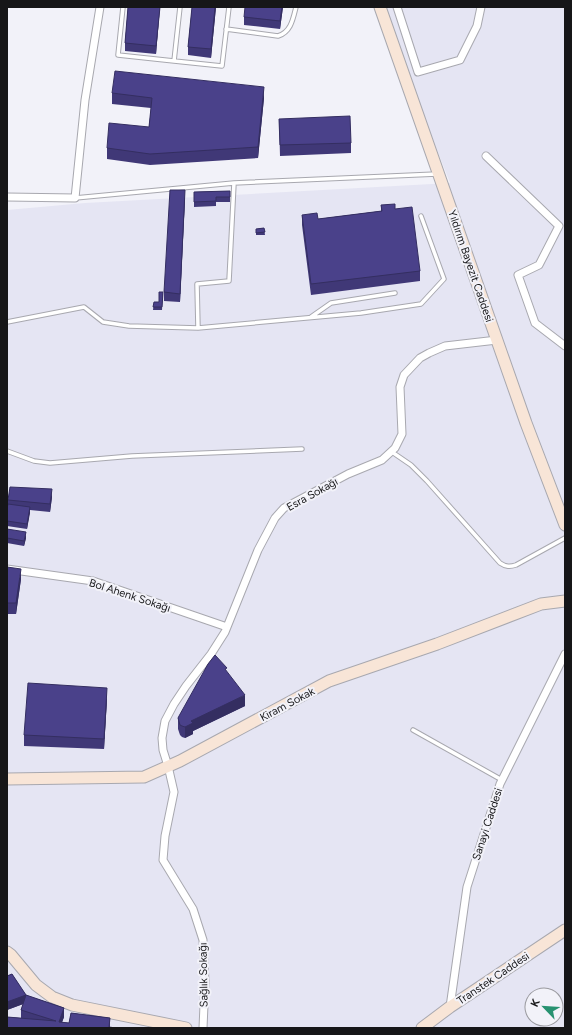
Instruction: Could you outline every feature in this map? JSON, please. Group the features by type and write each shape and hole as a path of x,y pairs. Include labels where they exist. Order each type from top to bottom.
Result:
{"street":[{"path":"7,197 75,198 85,100 100,7"},
{"name":"Yıldırım Bayezit Caddesi","path":"380,7 526,423 565,525"},
{"path":"397,7 418,72 460,60 478,26 481,7"},
{"path":"486,156 559,226 539,265 518,275 536,323 565,346"},
{"name":"Esra Sokağı","path":"168,766 163,750 162,738 165,721 174,704 211,654 227,627 258,550 275,518 284,508 348,474 382,460 392,452 399,442 402,434 400,387 404,375 420,358 429,352 445,346 497,340"},
{"name":"Bol Ahenk Sokağı","path":"7,569 93,581 227,627"},
{"name":"Kiram Sokak","path":"7,779 144,777 168,766 329,681 437,644 541,604 565,601"},
{"name":"Sanayi Caddesi","path":"450,1007 467,888 502,780 565,654"},
{"name":"Sağlık Sokağı","path":"168,766 174,792 165,836 163,860 193,909 203,940 205,982 203,1028"},
{"name":"Transtek Caddesi","path":"424,1027 450,1007 565,930"},
{"path":"7,952 11,954 36,985 52,998 72,1005 186,1028"}],"lane":[{"path":"123,7 118,55 222,66 229,7"},
{"path":"174,61 180,7"},
{"path":"226,29 278,36 282,35 290,28 296,7"},
{"path":"75,198 234,183 439,174"},
{"path":"198,328 198,284 229,281 234,183"},
{"path":"7,322 84,307 103,322 129,326 198,328 361,313 421,304 444,279 421,216"},
{"path":"310,318 331,303 395,293"},
{"path":"7,451 34,461 50,463 132,456 302,449"},
{"path":"392,452 406,462 427,481 504,566 508,567 516,565 565,538"},
{"path":"413,730 502,780"}],"shaded area":[{"path":"381,7 565,7 565,1028 7,1028 7,210 85,203 450,183"}],"building":[{"path":"128,7 160,7 156,46 125,43"},
{"path":"192,7 215,7 211,49 188,47"},
{"path":"245,7 282,7 280,21 244,17"},
{"path":"115,71 264,87 258,147 150,154 107,148 109,123 149,127 152,98 112,93"},
{"path":"350,116 351,143 280,145 279,119"},
{"path":"170,190 185,190 180,294 164,292"},
{"path":"230,191 230,197 216,197 216,201 194,202 194,192"},
{"path":"395,204 395,209 412,207 420,271 311,284 302,215 317,213 318,219 382,211 381,205"},
{"path":"264,228 265,232 256,233 256,229"},
{"path":"159,292 163,292 162,307 153,307 154,302 159,302"},
{"path":"10,487 52,489 50,504 8,500"},
{"path":"8,504 30,507 27,524 7,521"},
{"path":"7,529 26,532 24,541 7,538"},
{"path":"7,567 21,569 16,603 7,603"},
{"path":"215,655 227,668 225,669 245,695 191,721 193,723 185,727 182,726 180,725 178,718 208,664"},
{"path":"28,683 107,688 104,739 24,735"},
{"path":"12,974 26,995 7,1002 7,976"},
{"path":"26,995 64,1008 59,1022 69,1023 71,1013 110,1018 109,1027 116,1028 7,1028 7,1017 56,1021 21,1010"}]}
